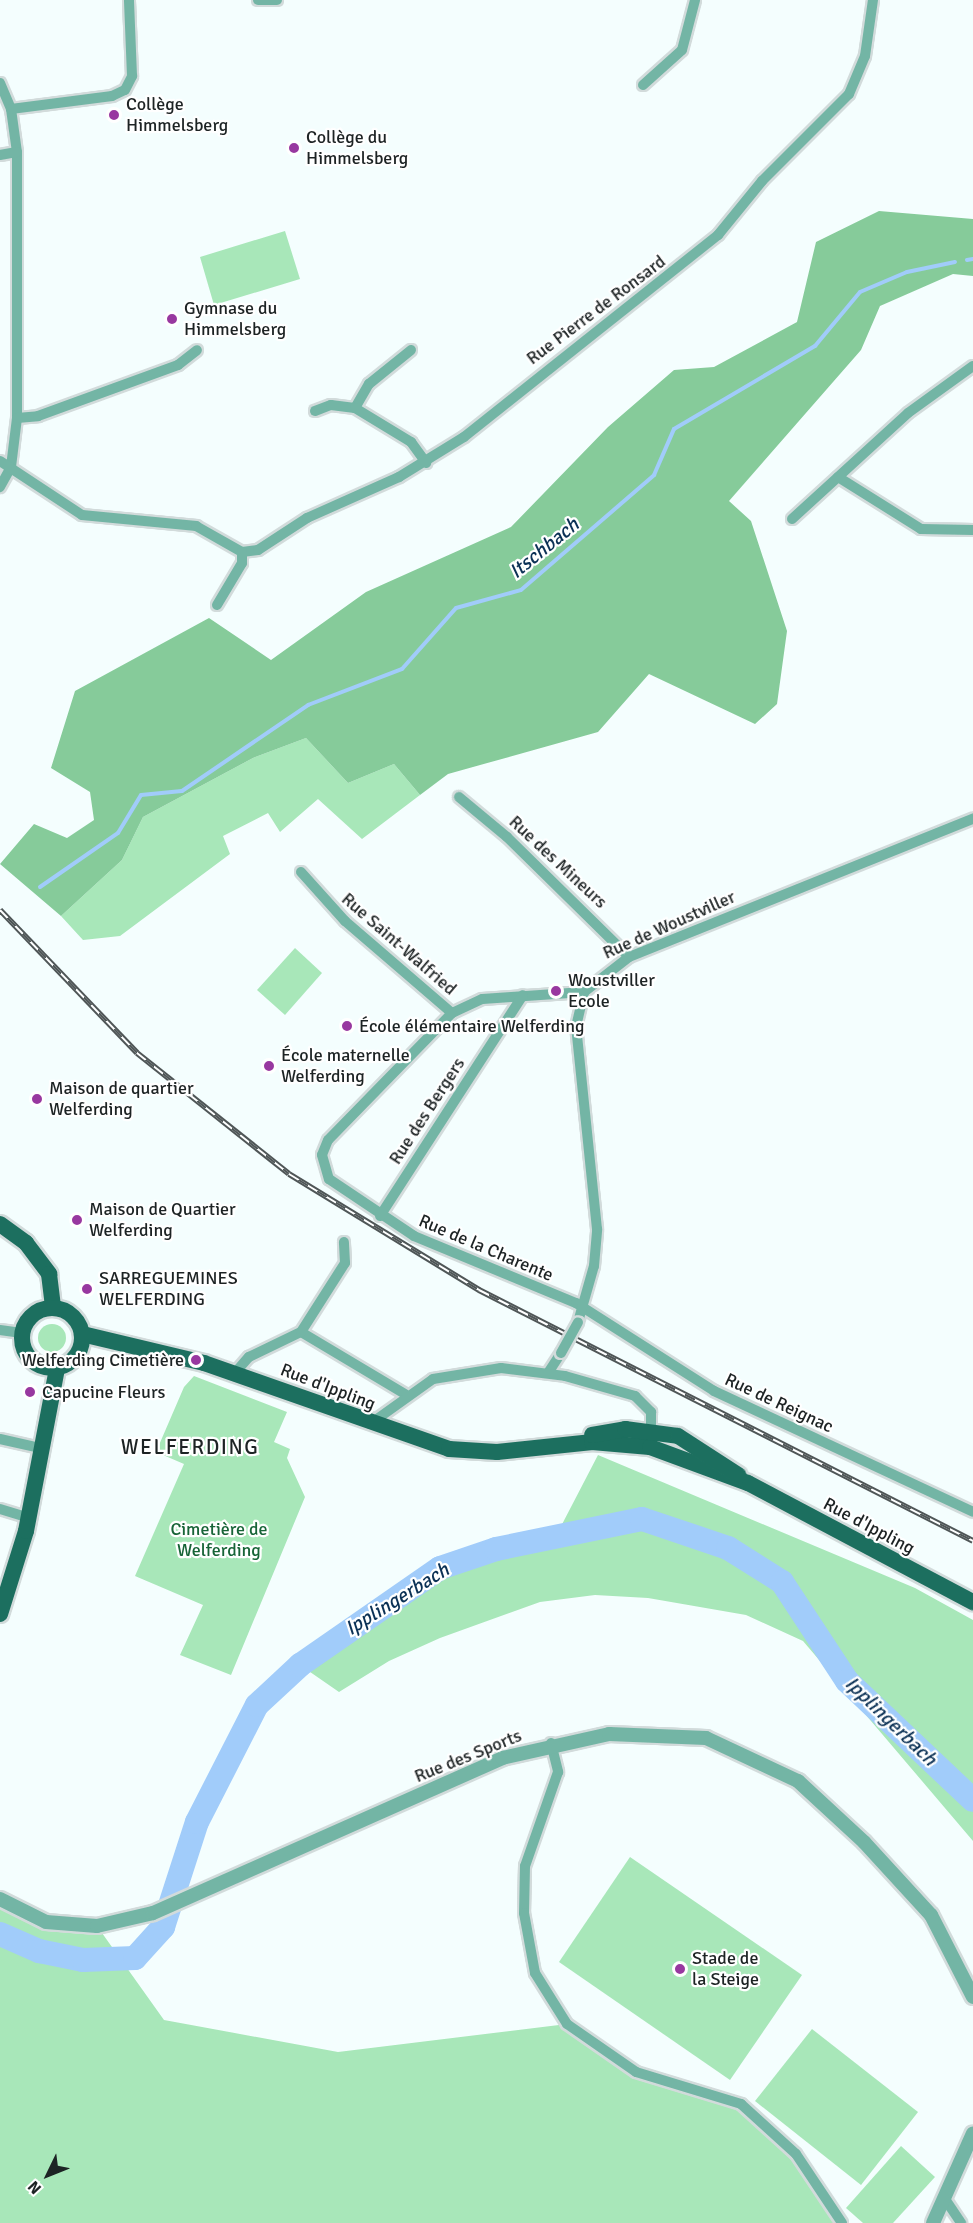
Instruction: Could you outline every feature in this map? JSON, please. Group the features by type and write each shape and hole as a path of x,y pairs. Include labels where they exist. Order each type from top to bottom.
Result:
{"main road":[{"path":"0,1224 26,1243 49,1274 54,1308"},
{"path":"54,1308 73,1316 82,1334 75,1358 57,1368 32,1361 22,1333 35,1313 54,1308"},
{"name":"Rue d'Ippling","path":"82,1334 107,1336 234,1374 369,1424 470,1451 563,1445 650,1447 748,1483 973,1602"},
{"path":"0,1614 29,1518 44,1449 57,1368"},
{"name":"Rue d'Ippling","path":"563,1445 600,1433 652,1429 701,1446 748,1483"}],"street":[{"path":"11,109 112,96 125,90 132,76 129,0"},
{"path":"258,0 277,0"},
{"path":"643,85 682,50 695,0"},
{"name":"Rue Pierre de Ronsard","path":"242,552 258,550 307,518 426,462 718,236 762,181 849,94 865,57 873,0"},
{"path":"0,83 11,109 17,152 17,417 11,467 0,487"},
{"path":"0,155 17,152"},
{"path":"355,408 369,384 411,350"},
{"path":"17,417 38,416 178,365 198,351"},
{"path":"792,519 945,382 973,366"},
{"path":"315,411 331,405 355,408 411,442 426,462"},
{"path":"0,461 82,515 196,526 242,552 242,562 217,605"},
{"path":"838,477 921,529 973,530"},
{"name":"Rue des Mineurs","path":"459,797 507,837 629,957"},
{"name":"Rue de Woustviller","path":"584,992 629,957 973,819"},
{"name":"Rue Saint-Walfried","path":"301,872 345,921 452,1013"},
{"path":"452,1013 473,1001 523,995 584,992 576,1027 597,1229 594,1266 578,1322 548,1373"},
{"name":"Rue des Bergers","path":"380,1216 523,995"},
{"name":"Rue de la Charente","path":"452,1013 324,1149 329,1179 380,1216 414,1236 582,1306"},
{"path":"234,1374 249,1357 301,1332 345,1263 344,1242"},
{"name":"Rue de Reignac","path":"582,1306 714,1391 973,1512"},
{"path":"0,1329 22,1333"},
{"path":"301,1332 405,1394"},
{"path":"369,1424 405,1394 465,1370 548,1373 635,1396 651,1412 650,1447"},
{"path":"0,1439 44,1449"},
{"path":"0,1509 29,1518"},
{"name":"Rue des Sports","path":"0,1899 46,1922 97,1926 153,1913 494,1761 551,1743 609,1734 706,1738 798,1781 931,1915 973,1996"},
{"path":"551,1743 558,1772 525,1866 524,1913 535,1973 567,2024 636,2072 741,2104 796,2154 842,2223"},
{"path":"933,2223 973,2133"},
{"path":"945,2199 961,2223"}],"green space":[{"path":"879,211 973,219 973,276 953,274 880,306 861,350 729,501 751,521 787,631 777,704 755,724 649,674 598,732 448,774 420,795 394,764 348,783 306,738 253,758 143,817 122,860 61,916 0,864 34,824 67,838 94,820 90,792 51,768 75,691 209,618 271,660 366,592 511,527 608,427 674,370 714,367 797,322 816,242"},
{"path":"285,231 300,279 214,305 200,257"},
{"path":"306,738 348,783 394,764 420,795 362,839 318,799 280,832 268,813 223,836 230,854 120,936 83,940 61,916 122,860 143,817 253,758"},
{"path":"295,948 322,973 285,1015 257,990"},
{"path":"52,1324 62,1328 66,1338 62,1348 52,1352 42,1348 38,1338 42,1328"},
{"name":"Cimetière de Welferding","path":"194,1376 287,1412 274,1442 290,1449 287,1458 305,1497 231,1675 180,1655 203,1605 135,1576 184,1464 156,1452 184,1387"},
{"path":"598,1455 915,1588 973,1620 973,1841 803,1641 746,1615 648,1598 595,1595 540,1602 440,1638 389,1661 339,1692 300,1665 440,1568 557,1534"},
{"name":"Stade de la Steige","path":"630,1857 802,1975 730,2080 559,1962"},
{"path":"0,1899 21,1913 97,1926 164,2020 338,2052 567,2024 636,2072 741,2104 796,2154 842,2223 0,2223"},
{"path":"812,2029 918,2112 861,2185 755,2101"},
{"path":"901,2146 935,2177 893,2223 863,2223 846,2208"}],"waterway":[{"name":"Itschbach","path":"967,260 973,259"},
{"name":"Itschbach","path":"40,887 118,833 141,795 182,791 308,705 402,669 456,608 521,590 654,475 674,429 815,346 860,292 907,272 955,262"},
{"name":"Ipplingerbach","path":"0,1934 39,1951 83,1960 135,1958 163,1927 197,1822 257,1705 300,1665 440,1568 496,1549 642,1519 728,1548 782,1582 847,1681 973,1800"}],"railway":[{"path":"0,910 137,1053 289,1174 479,1290 973,1541"}],"place":[{"name":"Collège Himmelsberg","path":"114,115"},
{"name":"Collège du Himmelsberg","path":"294,148"},
{"name":"Gymnase du Himmelsberg","path":"172,319"},
{"name":"Woustviller Ecole","path":"556,991"},
{"name":"École élémentaire Welferding","path":"347,1026"},
{"name":"École maternelle Welferding","path":"269,1066"},
{"name":"Maison de quartier Welferding","path":"37,1099"},
{"name":"Maison de Quartier Welferding","path":"77,1220"},
{"name":"SARREGUEMINES WELFERDING","path":"87,1289"},
{"name":"Welferding Cimetière","path":"196,1360"},
{"name":"Capucine Fleurs","path":"30,1392"},
{"name":"Stade de la Steige","path":"680,1969"}],"district":[{"name":"WELFERDING","path":"190,1447"}]}
